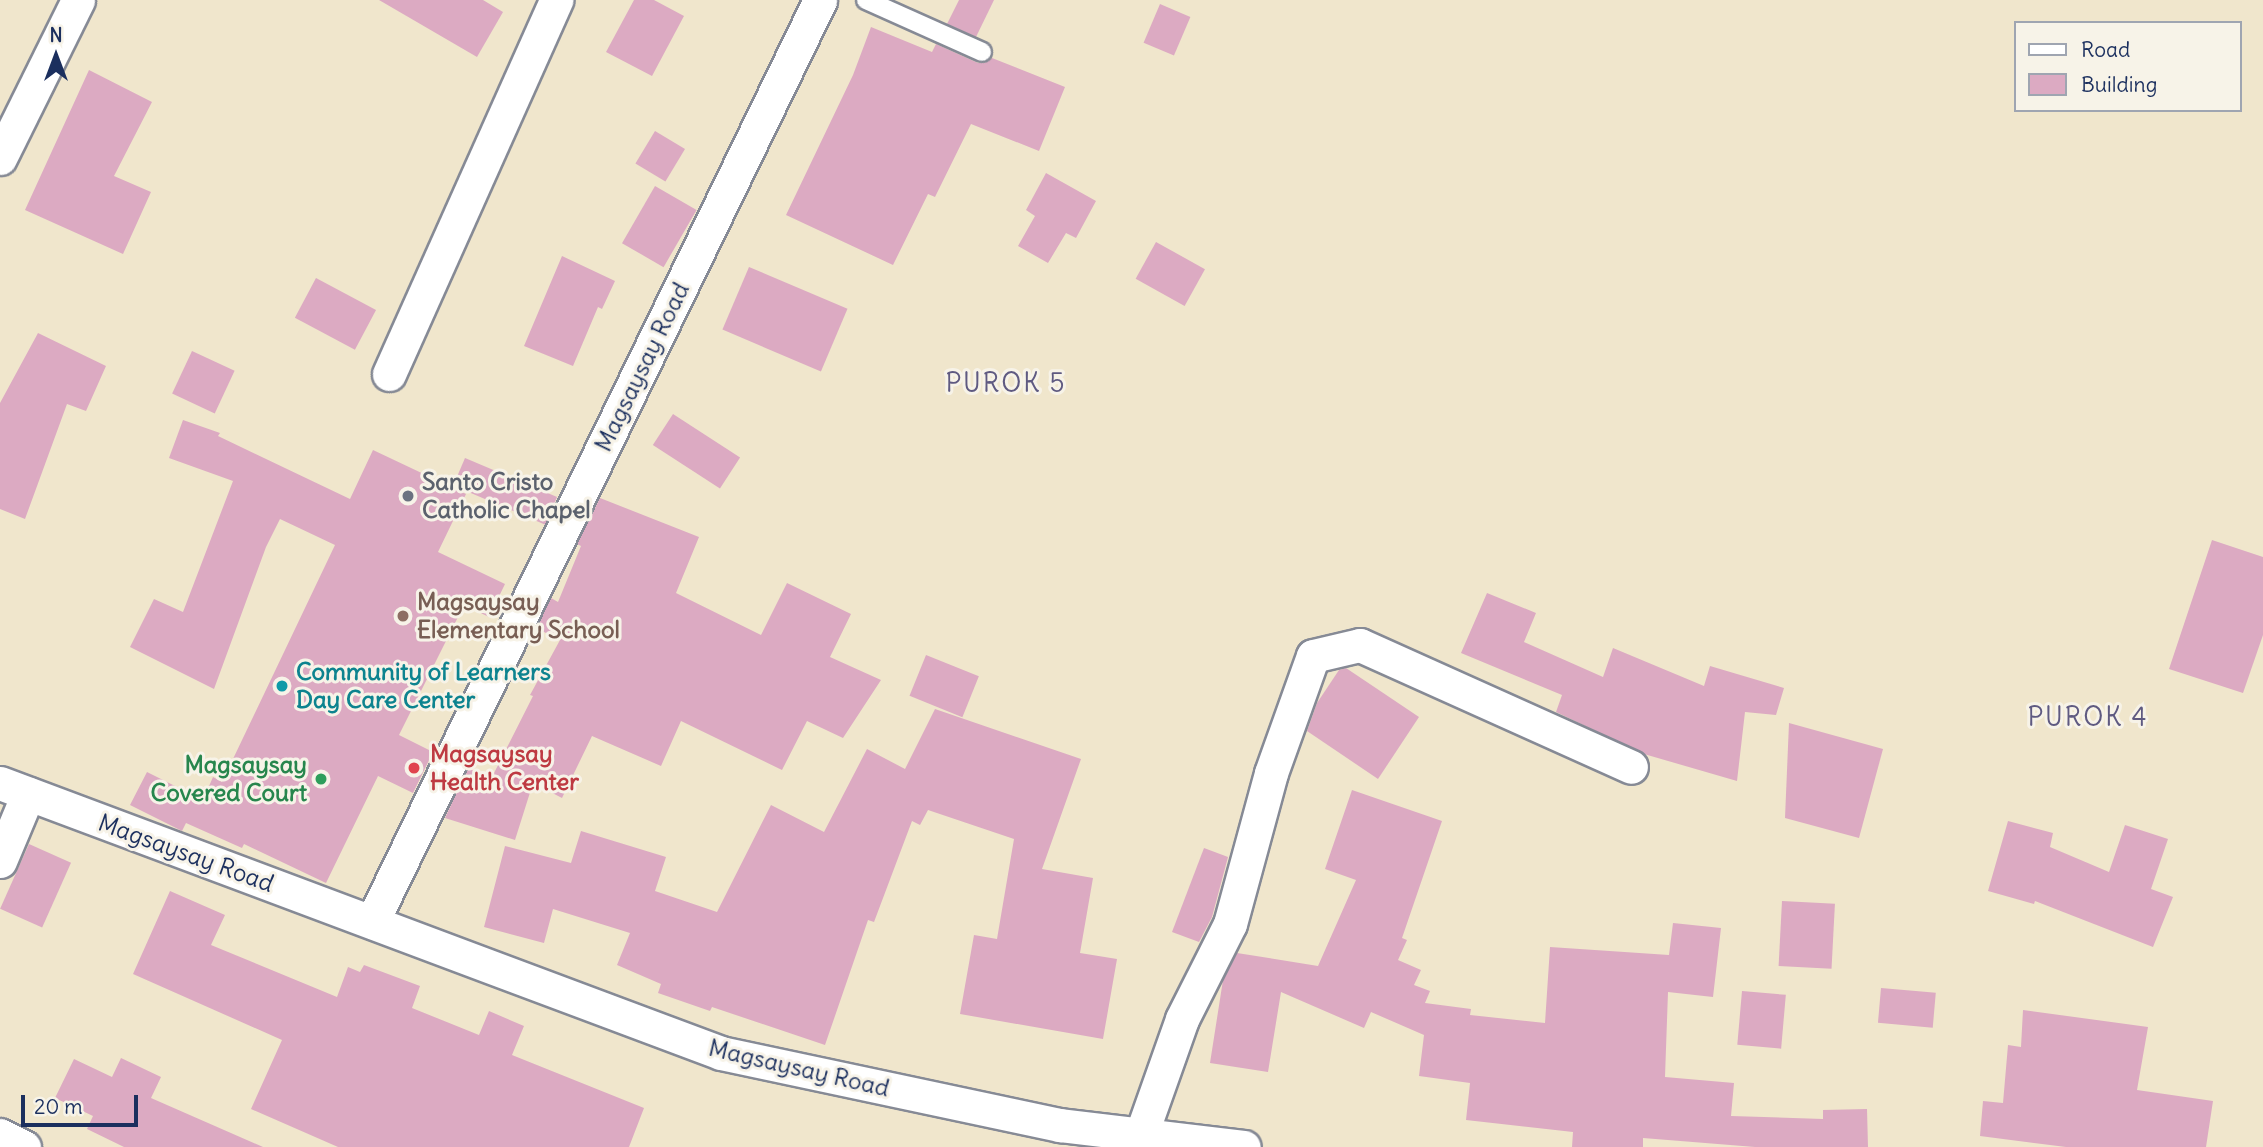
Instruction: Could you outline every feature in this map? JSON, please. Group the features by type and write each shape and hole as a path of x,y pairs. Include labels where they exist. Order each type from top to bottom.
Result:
{"street":[{"path":"0,158 78,0"},
{"path":"389,373 556,0"},
{"name":"Magsaysay Road","path":"372,922 820,0"},
{"path":"1141,1135 1182,1019 1230,924 1271,773 1313,656 1360,645 1630,767"},
{"path":"0,861 14,789"},
{"name":"Magsaysay Road","path":"14,789 722,1053 1058,1136 1141,1135 1244,1147"},
{"path":"0,1135 24,1147"}],"lane":[{"path":"866,0 982,52"}],"building":[{"path":"379,0 483,0 503,12 477,57"},
{"path":"634,0 654,0 684,16 652,76 606,52"},
{"path":"959,0 994,0 976,37 947,24"},
{"path":"1160,4 1190,17 1174,56 1144,43"},
{"path":"871,27 932,52 936,44 978,63 992,58 1065,87 1039,151 971,124 935,197 928,194 893,265 786,215 853,75"},
{"path":"89,70 152,102 114,176 151,192 123,254 25,210"},
{"path":"655,131 685,149 665,182 635,164"},
{"path":"1046,173 1096,201 1076,238 1066,233 1048,263 1018,246 1035,216 1026,210"},
{"path":"655,186 697,210 664,267 622,243"},
{"path":"1156,242 1205,269 1185,306 1136,279"},
{"path":"562,256 615,281 602,309 598,307 573,366 524,346"},
{"path":"749,267 847,309 821,371 722,330"},
{"path":"316,278 376,310 355,350 295,318"},
{"path":"38,333 106,366 86,411 67,404 25,519 0,509 0,403"},
{"path":"192,351 235,371 215,413 172,394"},
{"path":"673,414 740,458 720,489 653,445"},
{"path":"183,420 220,433 218,436 350,499 373,450 466,494 438,552 505,584 489,617 464,605 399,735 433,752 413,793 378,776 326,883 244,844 242,848 186,823 182,831 130,805 147,772 203,800 213,777 222,782 335,545 280,519 266,547 214,689 130,647 154,599 183,612 233,481 169,458"},
{"path":"465,458 557,497 545,525 453,486"},
{"path":"600,498 699,537 676,593 761,635 787,583 851,614 830,657 881,680 843,738 807,721 782,770 681,721 661,766 592,736 562,798 533,783 515,840 445,818 468,768 491,779 533,696 530,695 560,640 536,628 551,598 558,602 581,546 577,544"},
{"path":"2212,540 2263,557 2263,635 2243,693 2169,669"},
{"path":"1487,593 1536,613 1524,642 1603,677 1613,648 1704,686 1710,666 1784,688 1776,715 1745,712 1737,781 1644,754 1556,712 1562,695 1461,653"},
{"path":"926,655 979,676 962,717 910,696"},
{"path":"1346,668 1419,717 1378,779 1307,731 1317,703 1339,670"},
{"path":"935,709 1081,759 1042,869 1093,878 1080,953 1117,959 1103,1039 960,1014 974,935 997,939 1014,839 928,810 920,825 912,821 874,922 868,920 825,1045 712,1007 710,1011 658,993 661,984 617,965 630,933 553,909 544,943 484,927 505,846 571,863 581,831 666,857 655,891 717,912 771,805 824,832 867,749 905,769"},
{"path":"1789,723 1883,749 1859,838 1785,818"},
{"path":"1352,790 1442,821 1402,938 1407,940 1398,960 1421,970 1414,985 1430,991 1425,1003 1471,1009 1470,1015 1545,1023 1550,947 1669,955 1673,923 1721,928 1713,997 1668,992 1665,1077 1734,1083 1731,1116 1823,1119 1823,1110 1867,1109 1868,1147 1755,1147 1643,1138 1643,1147 1572,1147 1573,1132 1466,1120 1470,1083 1419,1076 1424,1035 1371,1012 1364,1028 1281,992 1268,1072 1210,1063 1223,980 1237,953 1318,966 1356,880 1325,869"},
{"path":"2008,821 2053,833 2050,847 2109,872 2125,825 2168,839 2151,889 2173,897 2153,947 2035,901 2034,904 1988,891"},
{"path":"29,844 71,863 42,928 0,909"},
{"path":"1204,848 1228,857 1212,917 1199,942 1172,932"},
{"path":"170,891 225,915 211,945 337,997 348,967 360,972 364,965 420,986 412,1008 479,1035 489,1011 524,1026 512,1055 644,1108 629,1147 338,1147 251,1109 282,1040 133,974"},
{"path":"1782,901 1835,904 1832,969 1779,966"},
{"path":"1881,988 1936,993 1933,1028 1878,1023"},
{"path":"1742,991 1786,995 1781,1049 1737,1045"},
{"path":"2023,1010 2148,1027 2137,1090 2213,1101 2206,1147 2066,1147 1980,1136 1983,1101 2003,1103 2008,1045 2021,1047"},
{"path":"121,1058 161,1077 151,1098 263,1147 124,1147 87,1129 93,1116 55,1098 74,1059 112,1077"}],"place":[{"name":"Santo Cristo Catholic Chapel","path":"408,496"},
{"name":"Magsaysay Elementary School","path":"403,616"},
{"name":"Community of Learners Day Care Center","path":"282,686"},
{"name":"Magsaysay Health Center","path":"414,768"},
{"name":"Magsaysay Covered Court","path":"321,779"}],"district":[{"name":"PUROK 5","path":"1006,383"},
{"name":"PUROK 4","path":"2088,717"}]}
